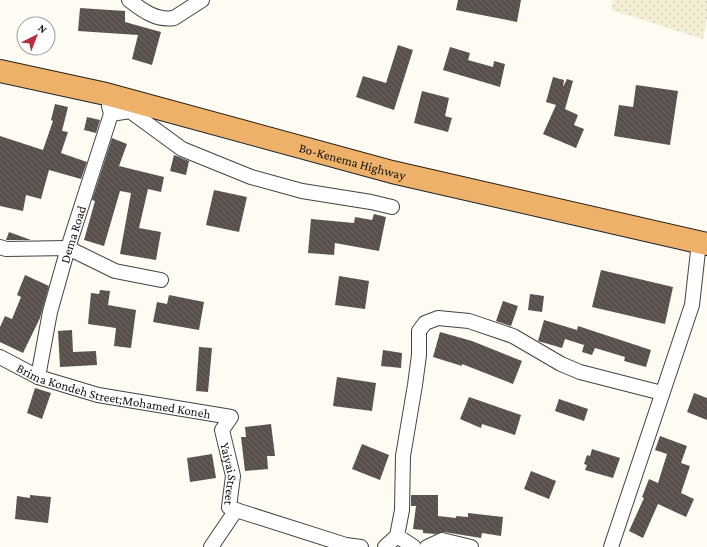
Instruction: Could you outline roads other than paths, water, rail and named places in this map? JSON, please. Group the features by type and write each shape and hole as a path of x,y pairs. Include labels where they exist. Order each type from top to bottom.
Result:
{"highway":[{"name":"Bo-Kenema Highway","path":"0,71 109,104 381,169 703,243"}],"street":[{"path":"129,0 146,13 174,18 202,0"},
{"path":"109,104 130,111 182,149 251,177 302,191 371,202 392,207"},
{"name":"Dema Road","path":"38,377 50,312 109,104"},
{"path":"611,547 692,305 703,243"},
{"path":"0,247 6,249 68,248 116,271 161,280"},
{"path":"385,547 397,536 402,510 403,456 418,363 419,331 425,323 438,318 476,323 514,336 561,364 580,372 662,393"},
{"name":"Brima Kondeh Street;Mohamed Koneh","path":"0,357 38,377 98,395 231,417"},
{"name":"Yaiyai Street","path":"211,547 236,510 229,507 232,476 222,430 231,417"},
{"path":"236,510 346,545 361,547"},
{"path":"397,536 414,547"},
{"path":"427,547 442,540 471,547"}]}
